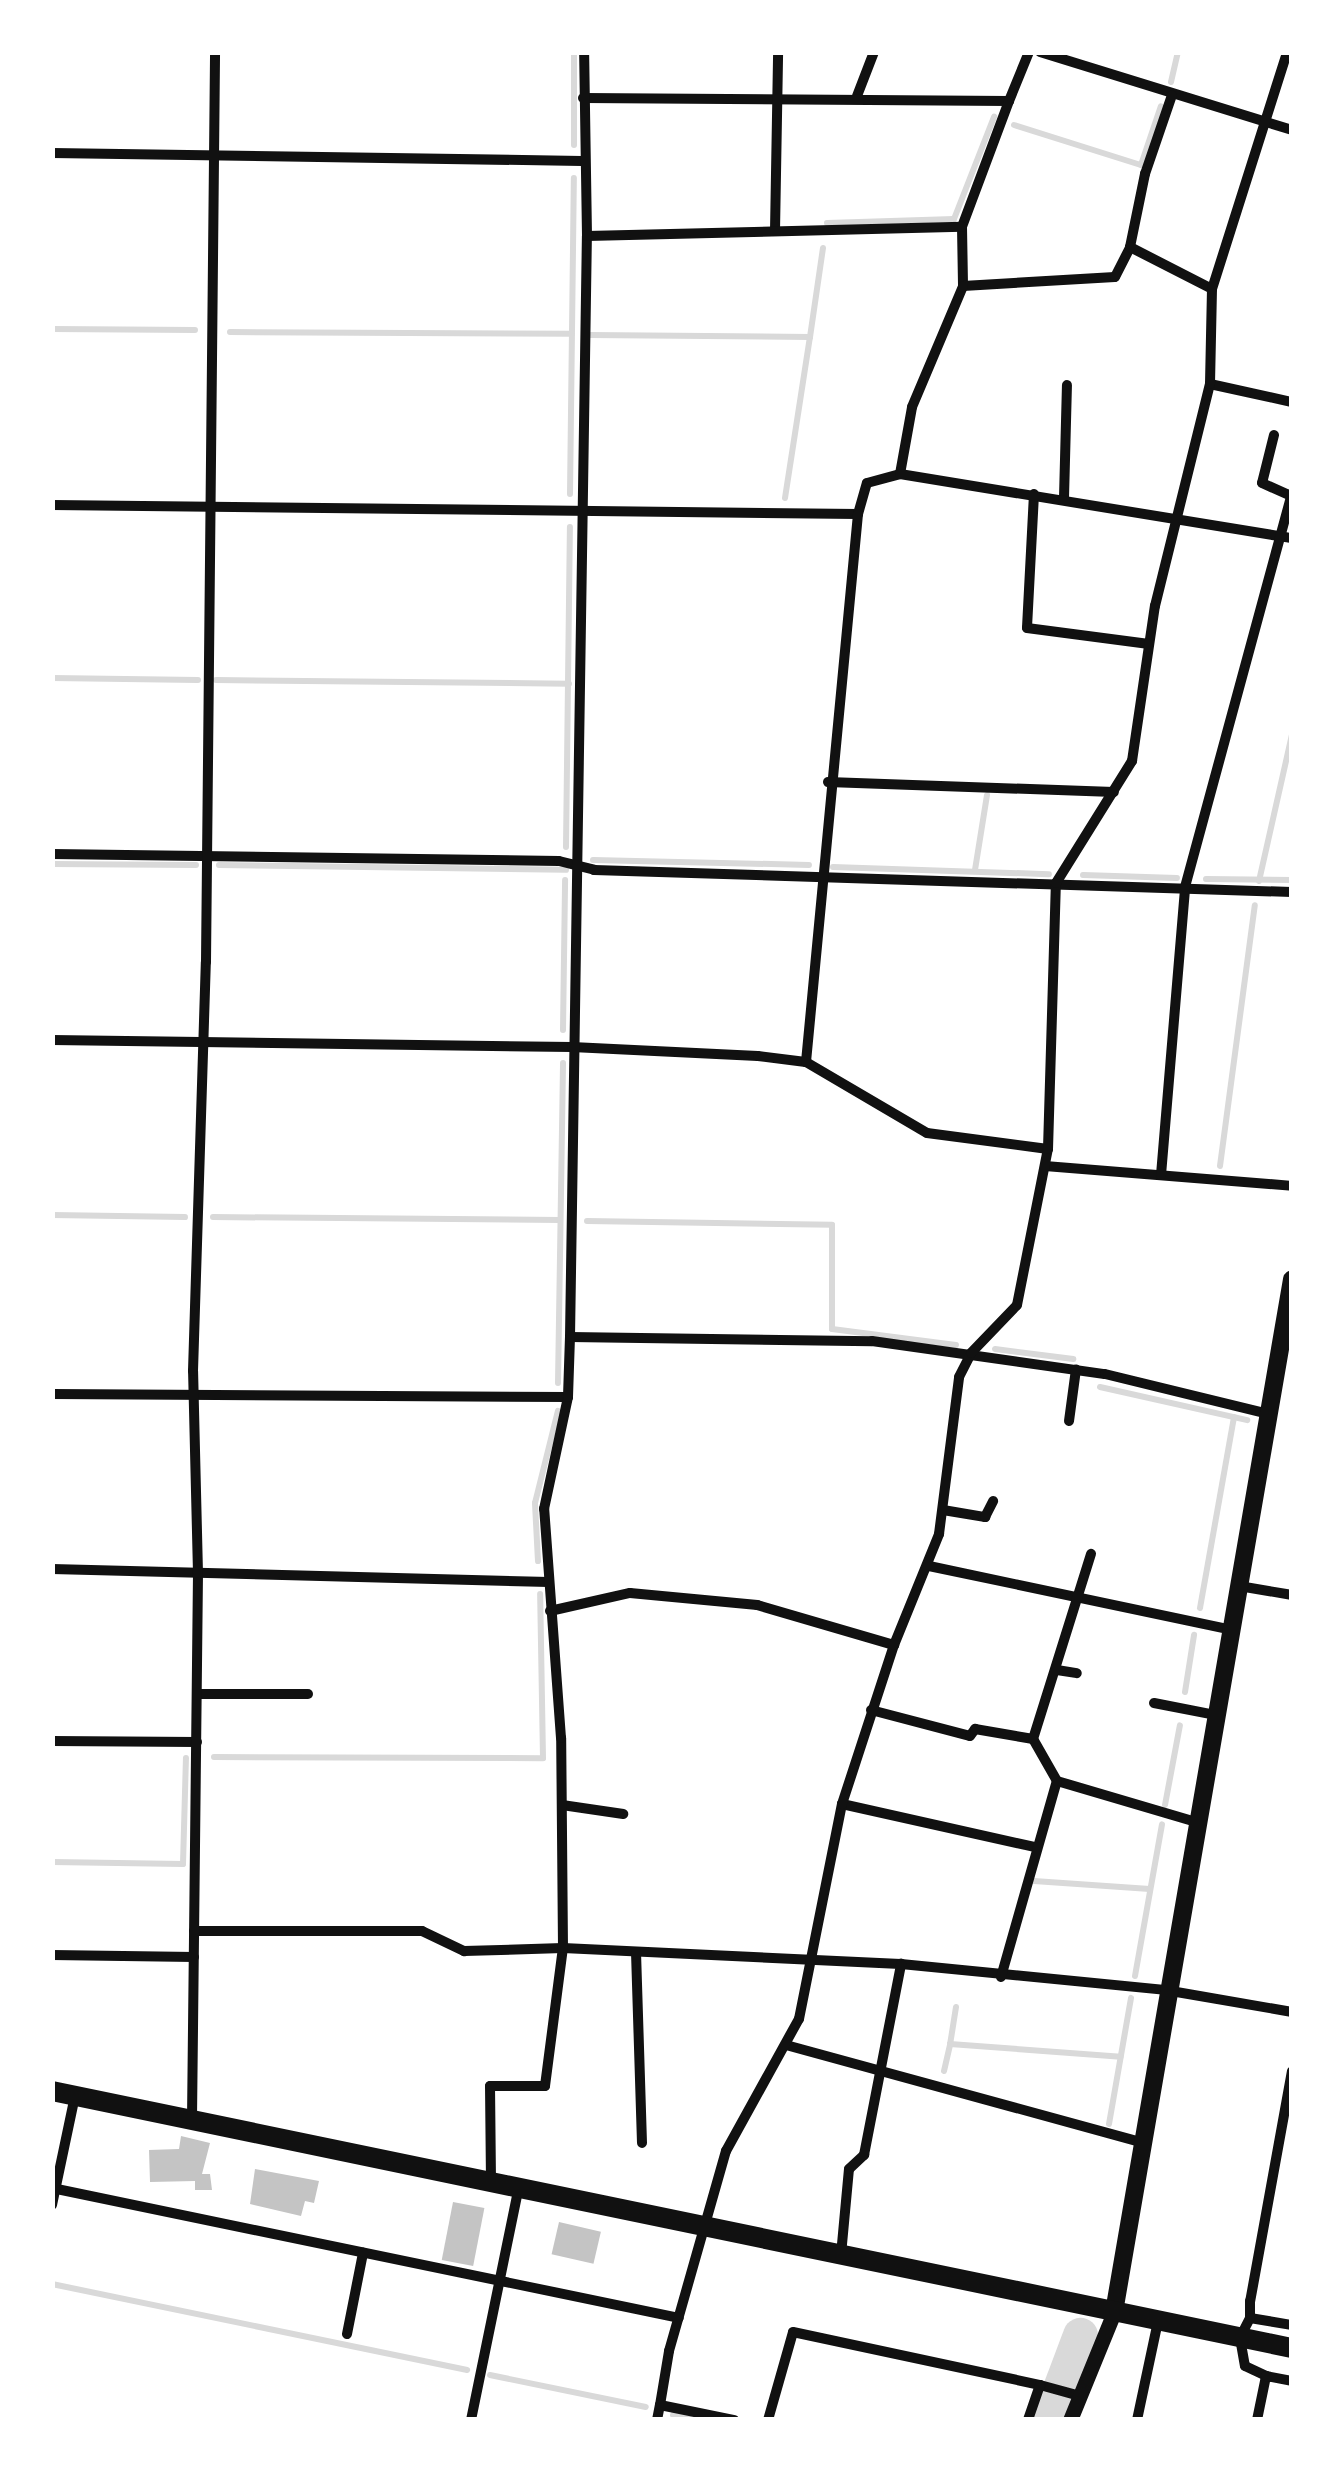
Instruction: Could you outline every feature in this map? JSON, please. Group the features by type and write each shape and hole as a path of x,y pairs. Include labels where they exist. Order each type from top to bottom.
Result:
{"main road":[{"path":"1114,2312 1138,2141 1292,1279"},
{"path":"52,2091 1292,2348"}],"street":[{"path":"192,2119 198,1573 194,1398 207,855 217,156 215,52"},
{"path":"491,2181 490,2086 544,2086 563,1948 562,1805 544,1509 568,1396 570,1336 579,510 587,236 582,161 584,52"},
{"path":"775,231 778,52"},
{"path":"858,96 874,52"},
{"path":"900,474 912,407 963,286 962,227 1029,52"},
{"path":"1040,52 1292,130"},
{"path":"1080,65 1083,52"},
{"path":"657,2420 679,2318 708,2228 726,2151 786,2045 803,2006 842,1804 894,1645 928,1566 943,1510 959,1376 970,1352 1017,1305 1048,1149 1056,884 1132,762 1149,644 1175,517 1210,384 1212,289 1270,122 1287,52"},
{"path":"963,286 1115,277 1130,247 1172,94"},
{"path":"583,98 858,96 1009,100"},
{"path":"52,153 582,161"},
{"path":"587,236 962,227"},
{"path":"1130,247 1212,289"},
{"path":"1210,384 1292,402"},
{"path":"1064,498 1066,385"},
{"path":"1161,1175 1185,888 1286,537 1291,495 1262,484 1274,435"},
{"path":"806,1062 828,782 858,514 867,484 900,474 1286,537"},
{"path":"1034,494 1028,628 1149,644"},
{"path":"52,505 858,514"},
{"path":"828,782 1114,792"},
{"path":"52,854 576,865 1292,892"},
{"path":"52,1040 572,1047 806,1062 926,1132 1048,1149"},
{"path":"1045,1166 1292,1186"},
{"path":"570,1336 872,1341 970,1352 1076,1369 1270,1415"},
{"path":"1069,1421 1076,1369"},
{"path":"52,1394 194,1398 568,1396"},
{"path":"943,1510 984,1517 993,1501"},
{"path":"1091,1554 1034,1739 1057,1781 1196,1822"},
{"path":"928,1566 1229,1629"},
{"path":"52,1569 549,1582"},
{"path":"1238,1586 1292,1595"},
{"path":"550,1611 630,1593 758,1605 894,1645"},
{"path":"1057,1670 1077,1673"},
{"path":"197,1694 308,1694"},
{"path":"1154,1703 1215,1715"},
{"path":"871,1710 970,1736 975,1730 1034,1739"},
{"path":"52,1742 197,1742"},
{"path":"1002,1978 1034,1848 1057,1781"},
{"path":"842,1804 1034,1848"},
{"path":"562,1805 623,1814"},
{"path":"194,1931 422,1931 464,1952 563,1948 901,1964 1002,1978 1165,1990 1292,2012"},
{"path":"636,1952 642,2144"},
{"path":"52,1956 194,1957"},
{"path":"840,2255 849,2169 864,2156 901,1964"},
{"path":"786,2045 881,2066 1138,2141"},
{"path":"1292,2070 1250,2318 1240,2338 1245,2366 1292,2382"},
{"path":"52,2205 75,2096"},
{"path":"471,2420 520,2187"},
{"path":"54,2188 679,2318"},
{"path":"347,2334 363,2253"},
{"path":"1070,2420 1114,2312"},
{"path":"1250,2318 1292,2325"},
{"path":"1137,2420 1158,2321"},
{"path":"768,2420 793,2332 1080,2396"},
{"path":"1257,2420 1266,2376"},
{"path":"1028,2420 1045,2387"},
{"path":"660,2404 734,2420"}],"building":[{"path":"181,2136 210,2143 202,2174 210,2174 212,2190 195,2190 195,2181 150,2182 149,2150 179,2149"},
{"path":"255,2169 319,2181 314,2203 305,2201 301,2216 250,2204"},
{"path":"453,2202 484,2208 473,2266 442,2260"},
{"path":"559,2222 601,2232 593,2264 552,2254"}],"waterway":[{"path":"574,52 574,145"},
{"path":"1171,82 1178,52"},
{"path":"1014,125 1141,165 1161,106"},
{"path":"827,223 954,219 994,117"},
{"path":"570,494 574,178"},
{"path":"589,335 810,337 823,248"},
{"path":"52,329 195,330"},
{"path":"230,332 572,334"},
{"path":"785,498 810,337"},
{"path":"566,847 570,527"},
{"path":"52,678 198,680"},
{"path":"216,680 569,684"},
{"path":"1259,881 1292,735"},
{"path":"975,870 987,795"},
{"path":"593,860 809,865"},
{"path":"52,864 196,865"},
{"path":"219,865 566,870"},
{"path":"833,867 1049,874"},
{"path":"1083,875 1177,878"},
{"path":"1206,879 1292,880"},
{"path":"563,1030 565,880"},
{"path":"1220,1166 1255,905"},
{"path":"558,1383 563,1063"},
{"path":"52,1215 185,1217"},
{"path":"213,1217 560,1220"},
{"path":"587,1221 832,1225 832,1329 956,1345"},
{"path":"995,1349 1073,1359"},
{"path":"1100,1387 1247,1420"},
{"path":"538,1561 535,1503 558,1411"},
{"path":"1200,1608 1234,1417"},
{"path":"214,1757 543,1758 540,1594"},
{"path":"1185,1692 1194,1635"},
{"path":"1165,1805 1180,1725"},
{"path":"52,1862 183,1864 186,1758"},
{"path":"1135,1976 1162,1824"},
{"path":"1034,1881 1150,1889"},
{"path":"1109,2124 1131,1998"},
{"path":"956,2007 950,2044 1121,2057"},
{"path":"944,2071 950,2044"},
{"path":"52,2284 467,2370"},
{"path":"1048,2420 1080,2335"},
{"path":"490,2375 646,2407"},
{"path":"673,2415 695,2420"}]}
